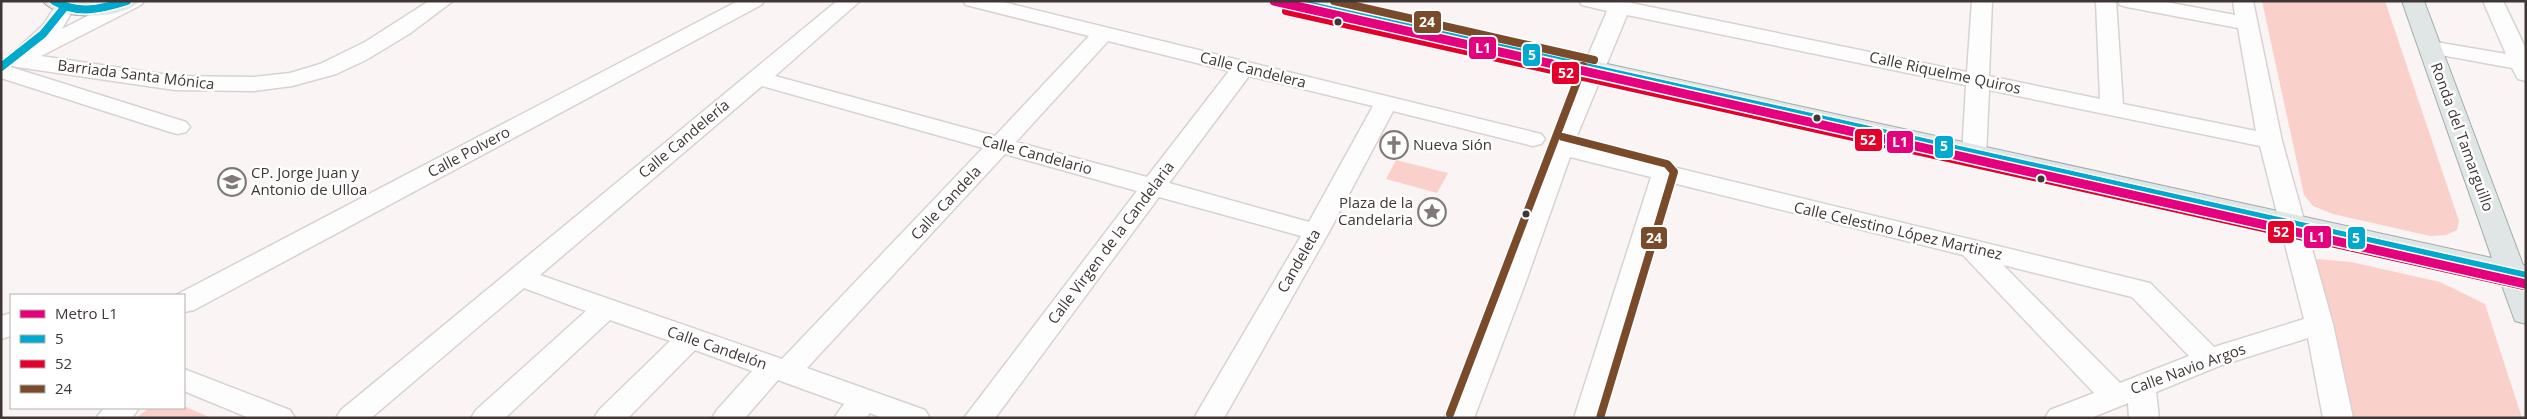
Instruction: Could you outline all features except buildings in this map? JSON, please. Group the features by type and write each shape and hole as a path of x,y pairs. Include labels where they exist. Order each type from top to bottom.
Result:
{"main road":[{"path":"59,4 97,9 128,1"},
{"path":"1289,1 1592,70 2518,274"},
{"name":"Ronda del Tamarguillo","path":"2413,1 2518,274 2526,313"}],"street":[{"path":"6,66 134,1"},
{"name":"Barriada Santa Mónica","path":"6,66 212,86 266,84 327,69 370,49 443,1"},
{"name":"Calle Polvero","path":"185,302 754,1"},
{"name":"Calle Candelería","path":"351,418 850,1"},
{"name":"Calle Candelera","path":"973,1 1532,139"},
{"name":"Calle Riquelme Quiros","path":"1589,1 1620,4 2270,141"},
{"path":"1974,154 1982,1"},
{"path":"2106,1 2112,108"},
{"path":"2127,1 2248,24"},
{"path":"2243,1 2270,141 2319,324 2338,418"},
{"path":"2492,1 2524,67"},
{"path":"6,66 51,28 59,4"},
{"path":"1459,418 1512,284 1561,147 1620,4"},
{"name":"Calle Candela","path":"726,418 780,370 1104,34"},
{"path":"2430,47 2524,67"},
{"path":"6,66 178,127"},
{"name":"Calle Virgen de la Candelaria","path":"979,418 1243,68"},
{"name":"Calle Candelario","path":"758,78 1316,232"},
{"name":"Candeleta","path":"1209,418 1316,232 1386,103"},
{"name":"Calle Celestino López Martinez","path":"1561,147 2141,290 2210,359"},
{"path":"1589,418 1664,173"},
{"path":"1972,248 2128,391 2144,418"},
{"name":"Calle Candelón","path":"519,277 780,370 857,409 916,418"},
{"path":"486,418 606,308"},
{"name":"Calle Navio Argos","path":"2060,418 2210,359 2319,324"},
{"path":"609,418 690,338"},
{"path":"185,380 280,418"},
{"path":"111,418 123,409"}],"shaded area":[{"path":"2262,1 2385,1 2459,221 2457,230 2446,235 2430,236 2333,214 2313,206 2304,195"},
{"path":"1396,160 1448,173 1437,193 1386,179"},
{"path":"2318,259 2351,262 2440,282 2485,304 2522,418 2347,418 2313,264"},
{"path":"185,406 211,418 136,418 148,409 185,409"}],"metro line":[{"name":"L1","path":"1274,1 2526,284"}],"transit line":[{"name":"5","path":"54,1 62,6 81,10 90,10 127,1"},
{"name":"5","path":"1289,1 2526,276"},
{"name":"24","path":"1334,1 1594,60"},
{"name":"5","path":"1,67 43,34 64,8"},
{"name":"52","path":"1286,11 2524,286"},
{"name":"24","path":"1450,414 1583,66"},
{"name":"24","path":"1563,137 1667,164 1674,172 1600,418"}],"place":[{"name":"Nueva Sión","path":"1394,145"},
{"name":"CP. Jorge Juan y Antonio de Ulloa","path":"232,182"},
{"name":"Plaza de la Candelaria","path":"1432,212"}]}
